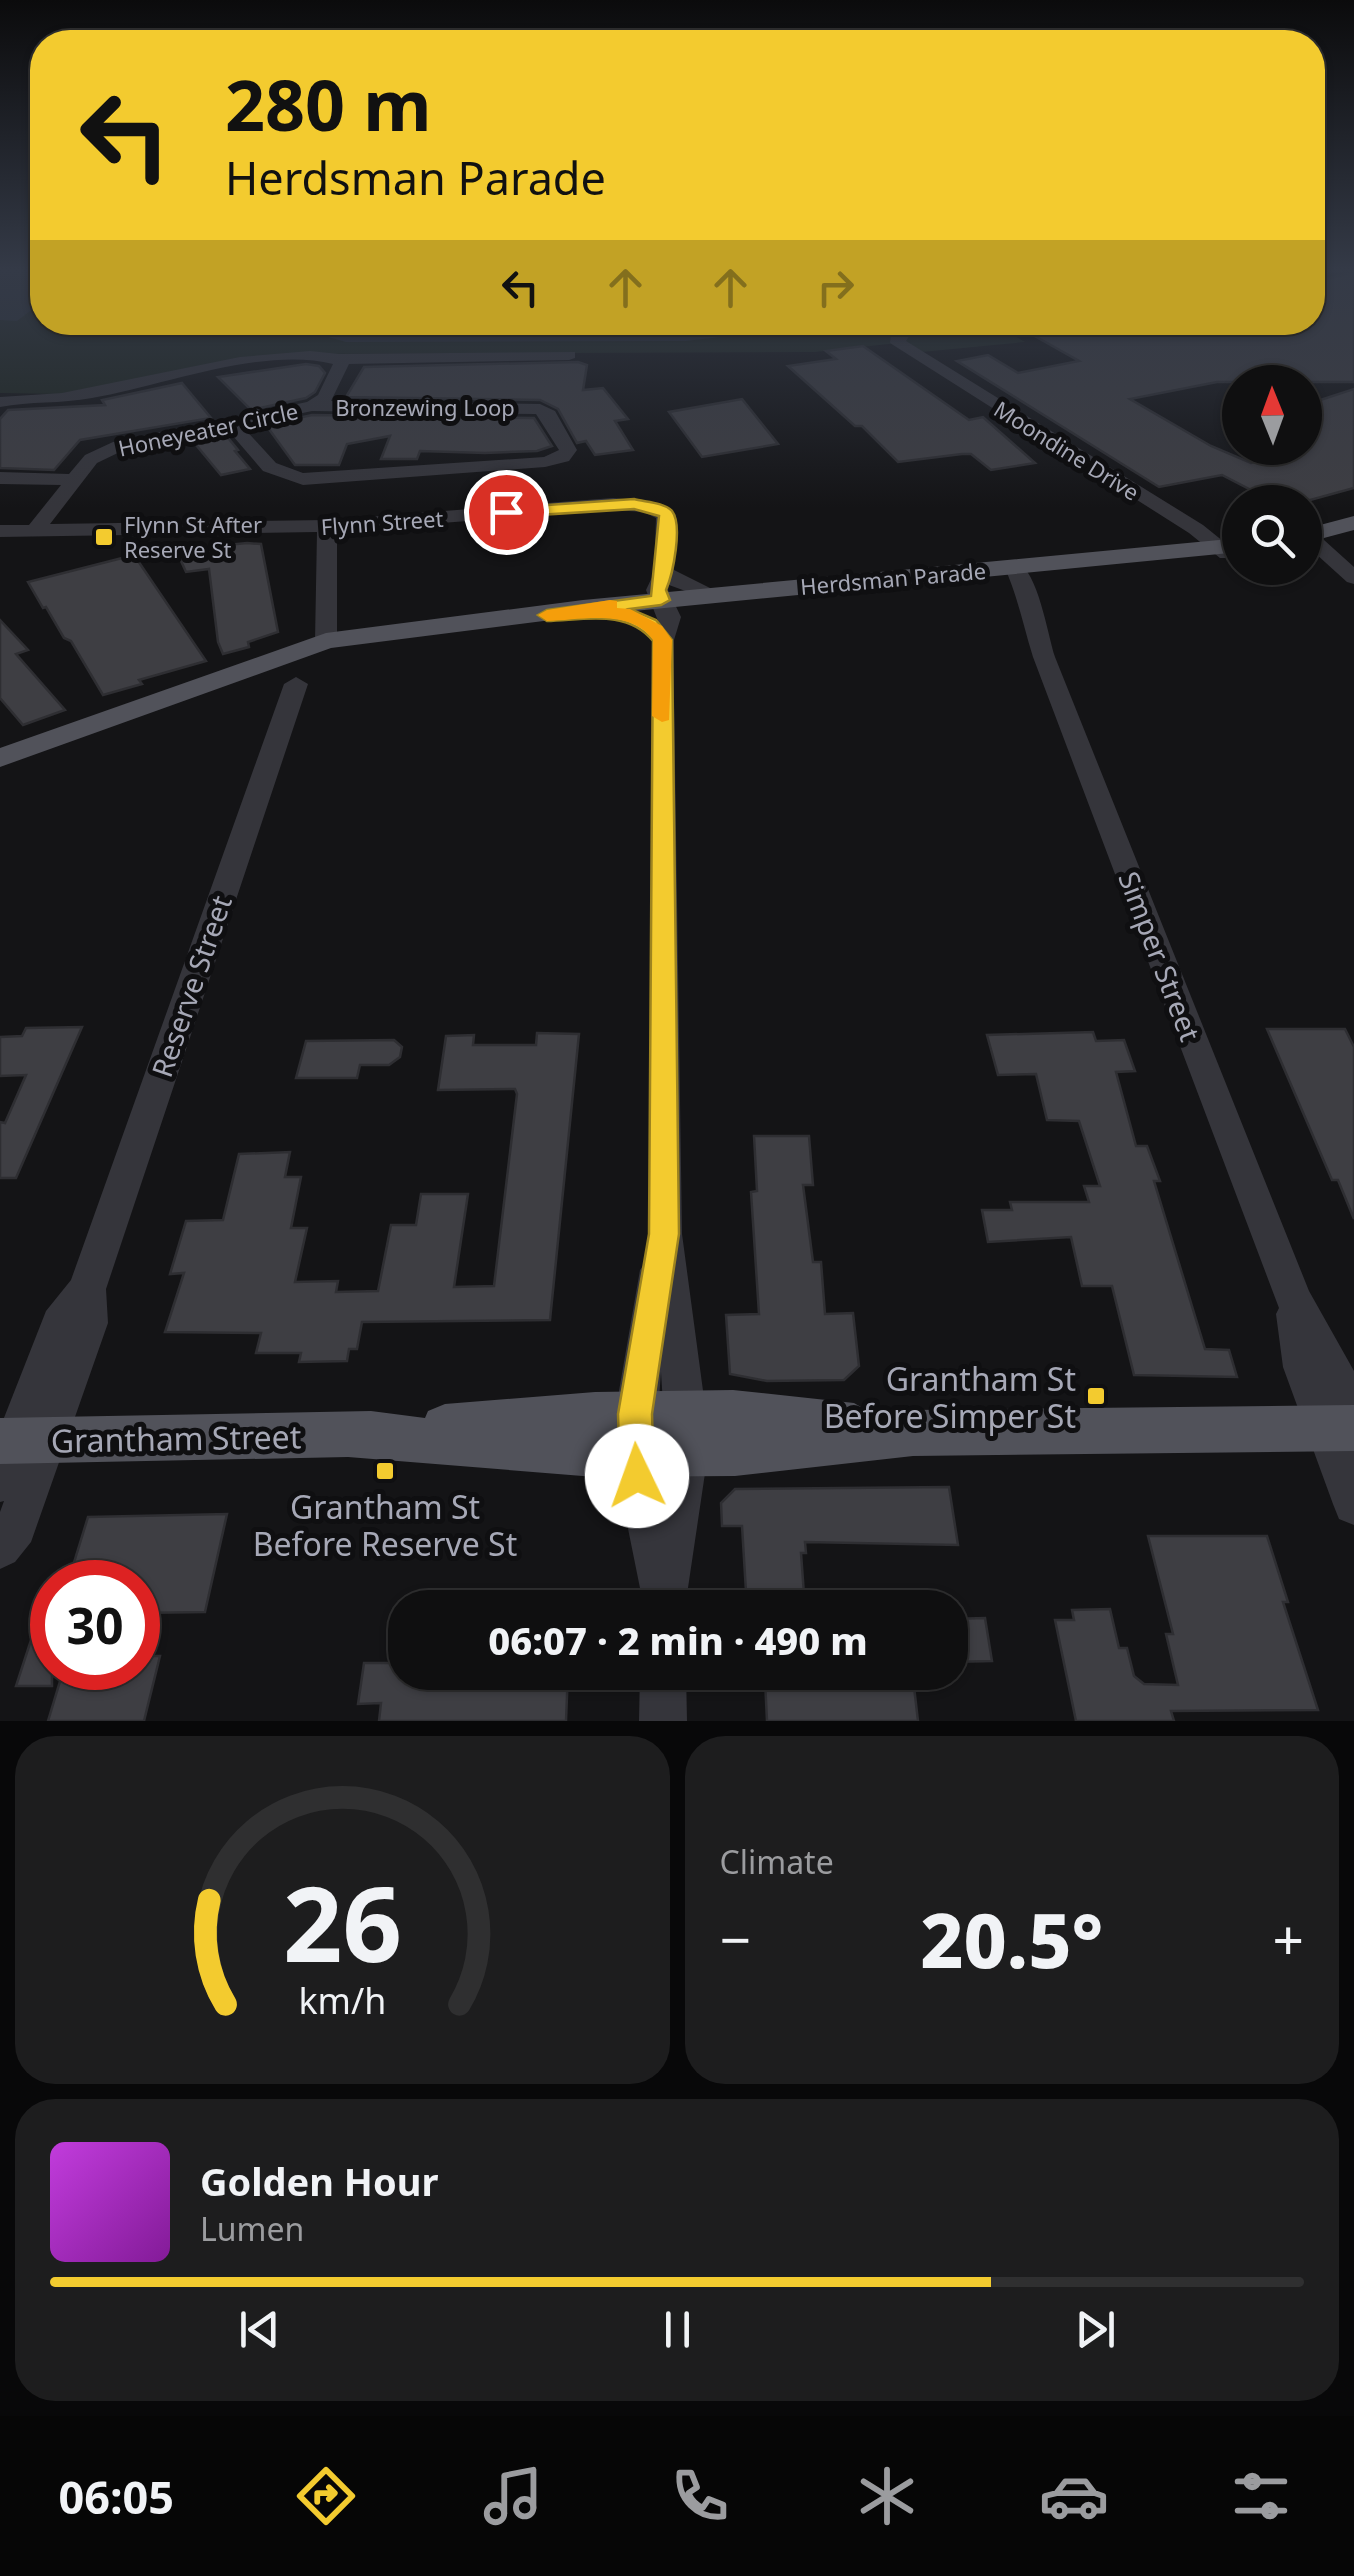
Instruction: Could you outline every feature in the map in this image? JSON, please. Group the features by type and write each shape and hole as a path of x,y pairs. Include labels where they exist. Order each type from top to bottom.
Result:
{"main road":[{"path":"1322,538 1354,524"},
{"name":"Herdsman Parade","path":"0,758 326,641 547,615 1222,551"},
{"name":"Herdsman Parade","path":"547,615 624,613 713,595 1011,571"},
{"name":"Grantham Street","path":"15,1451 352,1436 594,1454 635,1434 687,1433 735,1453 913,1433 1344,1426"}],"street":[{"name":"Moondine Drive","path":"905,347 1183,524 1182,530 1222,551"},
{"path":"339,359 569,355"},
{"name":"Honeyeater Circle","path":"0,402 62,398 274,358 339,359 341,364 325,398 312,406 119,446 91,460 36,529"},
{"name":"Bronzewing Loop","path":"231,423 267,468 282,477 304,479 544,462 563,457 568,450 549,415 540,410 312,406"},
{"path":"0,478 74,480"},
{"name":"Flynn Street","path":"0,528 327,526 614,504 648,506 666,515 664,573 658,590 670,617 663,640 664,1234"},
{"path":"326,641 327,526"},
{"path":"1322,539 1354,564"},
{"path":"1322,539 1354,578"},
{"name":"Simper Street","path":"1011,571 1293,1298 1303,1367 1344,1426 1354,1504"},
{"path":"664,573 685,586 713,595"},
{"path":"624,613 649,624 663,640"},
{"name":"Reserve Street","path":"0,1546 16,1527 15,1451 89,1323 87,1289 296,684"},
{"path":"664,1234 687,1433 665,1590"},
{"path":"660,1590 640,1498 635,1434 664,1234"},
{"path":"663,1690 663,1721"}],"shaded area":[{"path":"0,347 858,347 815,352 283,354 59,394 0,393"},
{"path":"910,347 970,347 922,352"}],"building":[{"path":"865,347 969,420 983,417 1035,463 991,470 971,454 898,462 862,426 855,426 788,366 836,359 826,351"},
{"path":"1055,347 1354,347 1354,382 1322,382 1322,365 1222,365 1222,382 1130,399 1222,451 1222,465 1322,465 1322,399 1354,389 1354,488 1322,497 1322,485 1241,485 1222,475 1159,487 957,361 988,355 1018,373 1079,361"},
{"path":"578,362 587,365 583,390 603,388 628,419 615,421 633,450 595,455 586,441 577,443 558,409 540,400 346,397 364,367"},
{"path":"306,364 319,366 325,373 315,392 306,398 251,410 218,377"},
{"path":"182,383 211,418 80,440 54,470 0,468 0,419 8,410 105,405 102,400"},
{"path":"742,399 778,444 702,457 669,412"},
{"path":"312,415 534,418 552,446 537,451 485,453 420,451 417,459 381,459 390,436 347,444 339,465 295,465 266,425"},
{"path":"224,433 250,469 221,475 192,440"},
{"path":"261,544 278,632 248,642 249,647 223,654 209,569 186,572 176,550"},
{"path":"134,555 206,661 103,695 71,641 64,638 28,582"},
{"path":"0,620 28,650 16,654 65,710 23,725 0,698"},
{"path":"82,1027 16,1178 0,1178 0,1122 5,1123 26,1075 0,1076 0,1037 22,1036 26,1028"},
{"path":"1267,1029 1345,1029 1354,1047 1354,1219 1338,1180 1332,1180"},
{"path":"1093,1032 1096,1041 1124,1040 1135,1071 1116,1072 1136,1146 1147,1146 1160,1181 1154,1181 1205,1349 1229,1350 1237,1377 1134,1375 1112,1286 1082,1286 1071,1237 988,1242 982,1210 1012,1210 1010,1202 1089,1202 1084,1186 1100,1186 1079,1121 1047,1120 1036,1074 998,1075 987,1035"},
{"path":"537,1033 579,1034 550,1320 362,1322 357,1349 349,1349 347,1361 299,1362 301,1353 256,1353 261,1333 165,1332 184,1273 170,1274 186,1221 223,1220 239,1154 290,1152 285,1177 301,1177 291,1228 307,1228 295,1282 338,1281 336,1292 378,1291 391,1225 416,1225 421,1194 468,1194 454,1287 494,1286 517,1094 515,1089 438,1090 446,1036 474,1035 473,1045 536,1045"},
{"path":"394,1040 402,1047 400,1057 389,1065 360,1065 357,1078 296,1078 306,1041"},
{"path":"754,1136 809,1136 813,1185 803,1185 813,1262 821,1262 825,1314 853,1313 859,1366 844,1380 767,1381 730,1374 726,1315 759,1314 751,1192 757,1191"},
{"path":"949,1487 958,1545 805,1542 806,1553 801,1553 804,1590 746,1590 742,1526 722,1526 721,1503 735,1489"},
{"path":"227,1514 205,1612 160,1613 160,1560 75,1560 88,1517"},
{"path":"1148,1536 1267,1536 1288,1602 1283,1602 1318,1710 1171,1711 1174,1721 1076,1721 1055,1620 1074,1620 1072,1610 1110,1609 1119,1648 1127,1648 1134,1676 1144,1684 1178,1685 1166,1634 1173,1634"},
{"path":"968,1618 985,1618 992,1661 968,1662"},
{"path":"30,1643 30,1686 16,1686"},
{"path":"364,1663 388,1663 388,1690 567,1690 566,1721 379,1721 381,1703 358,1704"},
{"path":"57,1690 152,1690 144,1721 48,1721"},
{"path":"765,1690 914,1690 918,1721 767,1721"}],"slow traffic":[{"path":"610,605 547,615 624,613 649,624 663,640 662,716"}],"place":[{"name":"Flynn St After Reserve St","path":"104,537"},
{"name":"Grantham St Before Simper St","path":"1096,1396"},
{"name":"Grantham St Before Reserve St","path":"385,1471"}],"route":[{"path":"506,512 634,504 660,510 666,515 668,526 664,573 658,590 661,600 547,615 624,613 649,624 663,640 664,1234 635,1414 637,1476"}]}
